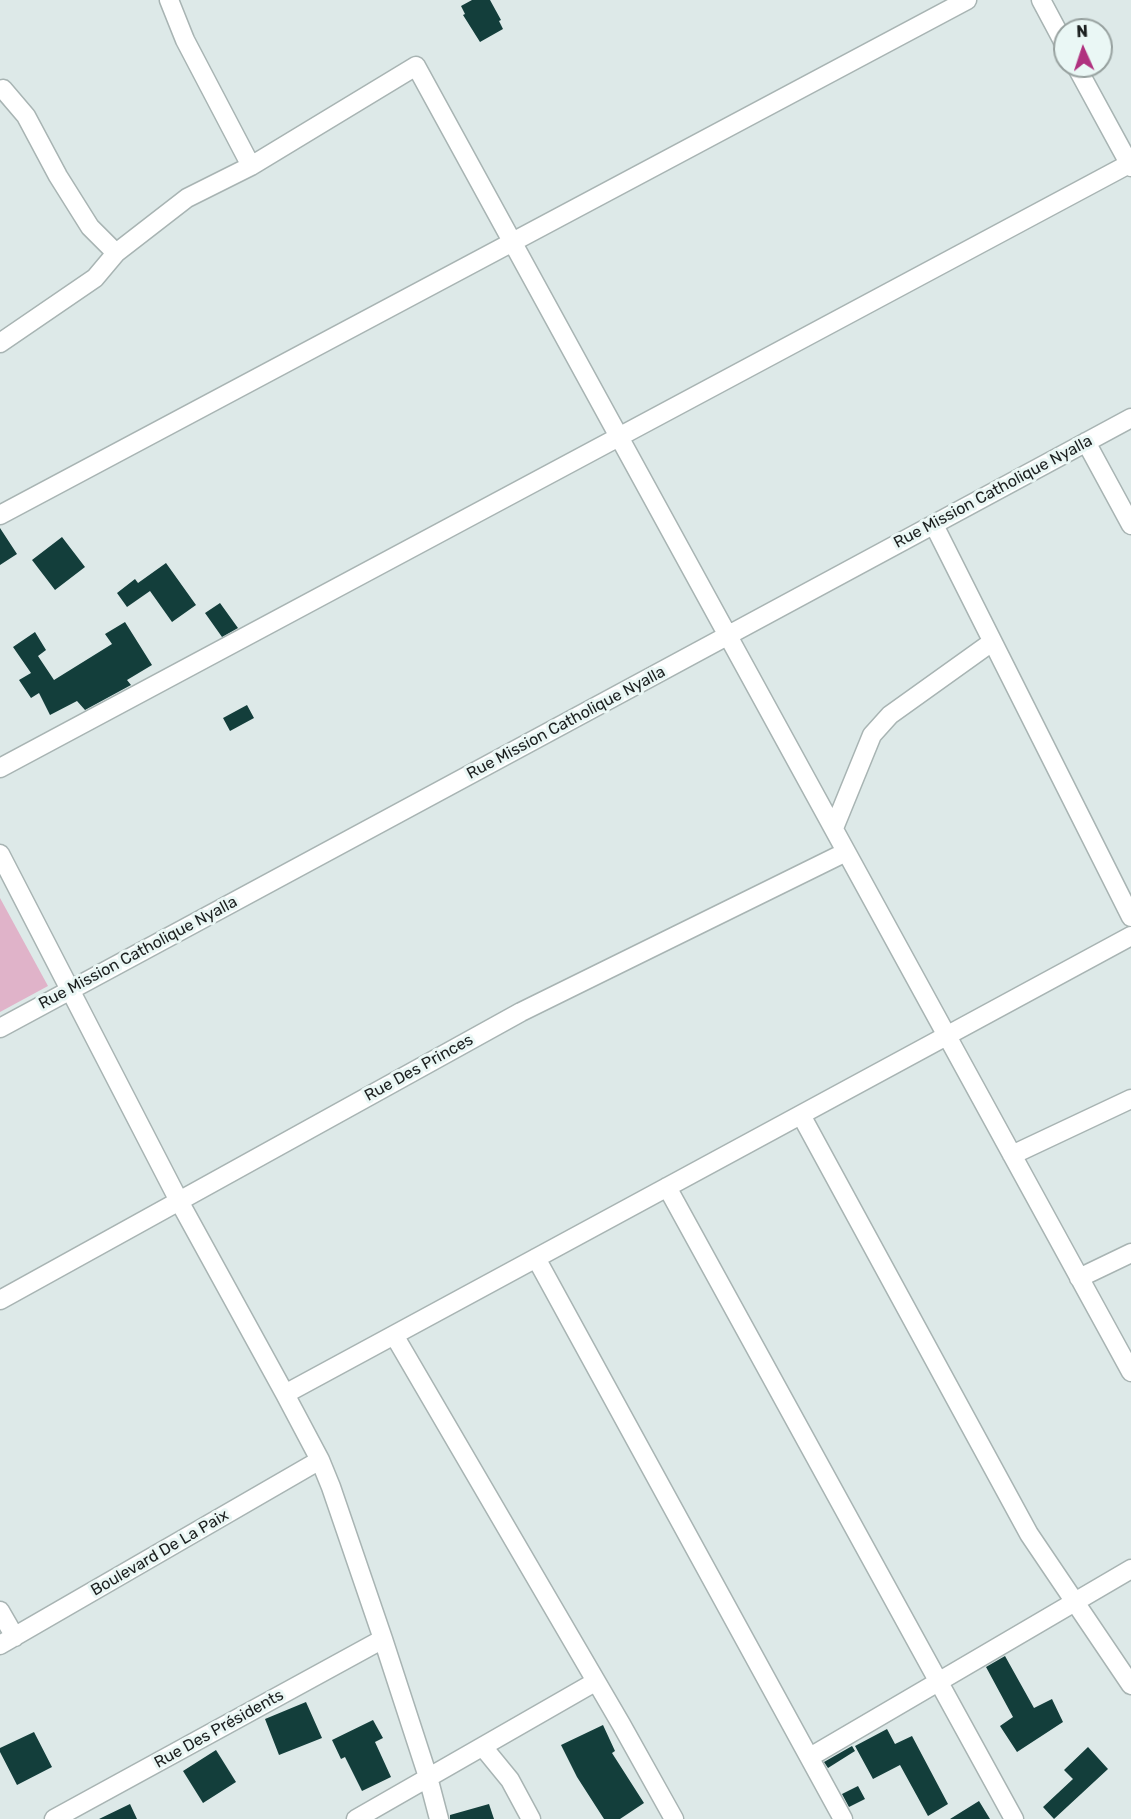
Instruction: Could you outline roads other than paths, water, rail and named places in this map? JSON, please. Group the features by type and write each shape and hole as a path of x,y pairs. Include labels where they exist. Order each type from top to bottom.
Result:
{"street":[{"path":"169,0 185,40 251,166"},
{"path":"0,515 967,0"},
{"path":"1041,0 1053,22"},
{"path":"0,343 95,278 116,252 187,198 251,166 416,66 1131,1372"},
{"path":"0,768 1130,165 1083,78"},
{"path":"3,89 26,116 58,176 90,227 116,252"},
{"name":"Rue Mission Catholique Nyalla","path":"0,1028 1131,418"},
{"path":"1086,442 1131,525"},
{"path":"934,525 1131,917"},
{"path":"834,828 872,735 890,715 993,642"},
{"name":"Rue Des Princes","path":"0,1300 521,1012 846,852"},
{"path":"0,854 179,1201 320,1460 383,1639 428,1777 439,1819"},
{"path":"285,1394 1131,936"},
{"path":"1012,1155 1131,1099"},
{"path":"801,1115 1029,1534 1131,1685"},
{"path":"667,1187 1014,1819"},
{"path":"1079,1278 1131,1253"},
{"path":"536,1258 843,1819"},
{"path":"394,1335 674,1819"},
{"name":"Boulevard De La Paix","path":"7,1641 320,1460"},
{"path":"810,1757 1131,1569"},
{"path":"0,1611 7,1641"},
{"name":"Rue Des Présidents","path":"54,1819 383,1639"},
{"path":"356,1819 595,1682"},
{"path":"483,1747 510,1780 531,1819"}]}
